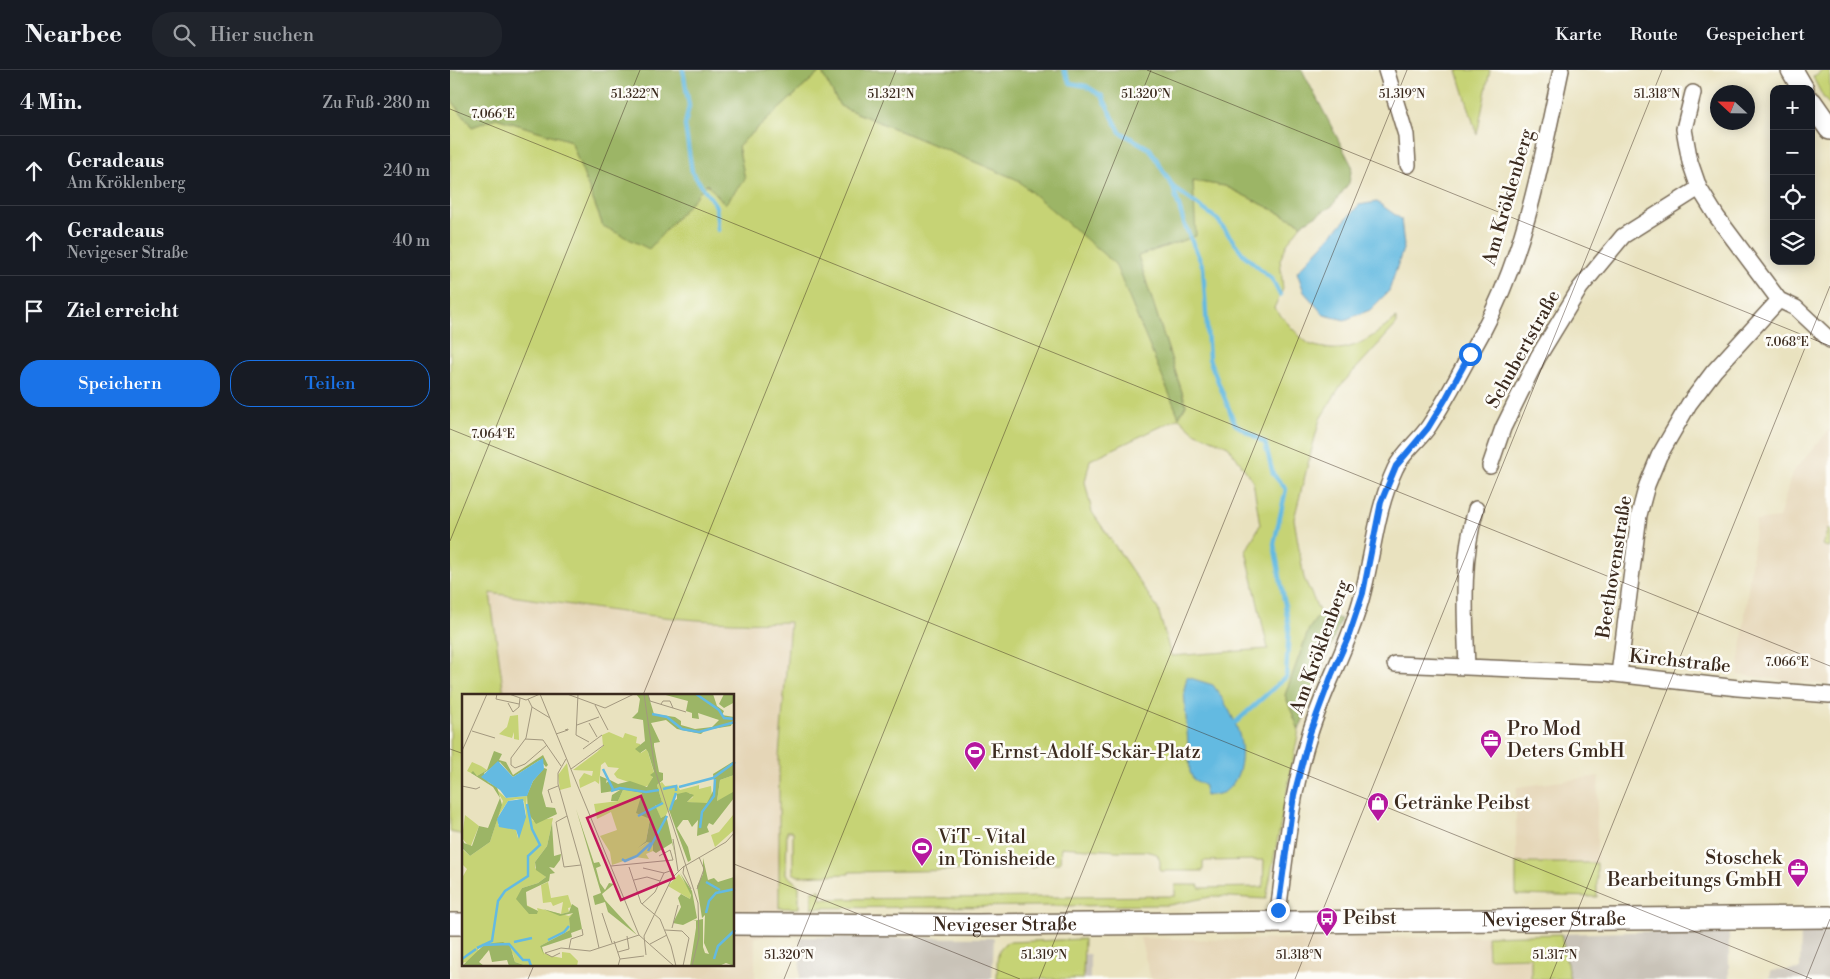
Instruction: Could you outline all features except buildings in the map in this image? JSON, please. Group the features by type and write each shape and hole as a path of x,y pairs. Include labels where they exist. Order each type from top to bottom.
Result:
{"main road":[{"path":"1792,70 1801,85"},
{"path":"1815,108 1830,129"},
{"name":"Nevigeser Straße","path":"735,924 977,925 1830,917"}],"street":[{"path":"1386,70 1406,136 1408,165"},
{"name":"Am Kröklenberg","path":"1277,921 1294,795 1310,733 1348,638 1363,593 1381,502 1396,466 1428,428 1445,400 1484,328 1515,259 1531,204 1561,70"},
{"path":"1694,93 1684,129 1690,162 1699,188 1717,217 1779,300 1796,308 1830,340"},
{"name":"Schubertstraße","path":"1490,466 1503,428 1538,356 1580,288 1623,236 1699,188"},
{"name":"Beethovenstraße","path":"1619,674 1639,515 1647,485 1659,456 1689,404 1709,377 1779,300"},
{"path":"1466,667 1466,560 1470,528 1476,509"},
{"name":"Kirchstraße","path":"1395,664 1619,674 1738,688 1830,695"}],"shaded area":[{"path":"1830,429 1830,685 1738,675 1756,521 1779,518 1792,473"},
{"path":"450,583 490,593 664,618 745,624 790,622 779,756 780,937 755,937 755,979 458,979 458,940 462,940 462,966 735,966 735,694 462,694 462,835 450,832"},
{"path":"1599,776 1597,897 1516,895 1517,787"},
{"path":"1729,929 1729,979 1570,979 1561,934"},
{"path":"1801,930 1830,930 1830,979 1770,979 1771,971 1800,969"},
{"path":"1487,936 1488,958 1532,957 1531,979 1151,979 1140,938 1229,940"},
{"path":"800,937 994,938 992,979 800,979"},
{"path":"1084,954 1090,954 1090,979 1083,979"}],"green space":[{"path":"450,70 1302,70 1352,166 1349,183 1332,206 1302,224 1225,186 1193,181 1196,236 1138,256 1186,405 1179,417 1115,264 1016,179 840,106 821,71 738,146 745,179 725,204 707,184 649,249 603,226 571,141 496,118 472,127 450,98"},
{"path":"1457,70 1490,70 1477,135"},
{"path":"1822,70 1830,70 1830,106 1813,77"},
{"path":"821,71 840,106 1016,179 1116,264 1179,417 1186,404 1138,256 1195,236 1193,181 1225,186 1302,224 1288,242 1280,260 1283,289 1274,308 1309,344 1334,349 1354,346 1372,337 1396,318 1396,325 1341,385 1320,419 1294,519 1304,578 1320,613 1309,629 1285,695 1299,730 1266,899 1215,896 1169,905 812,908 812,891 820,890 821,899 1175,896 1175,885 1199,885 1199,888 1263,887 1264,860 1203,861 1203,871 1160,871 1160,861 1157,854 1145,851 1061,847 1060,863 1036,864 1036,867 1031,868 1030,864 971,865 971,870 849,872 849,874 798,876 793,873 793,831 787,831 786,874 799,886 799,908 779,908 779,756 790,622 715,621 677,618 490,593 504,694 462,694 462,835 450,832 450,98 472,127 496,118 571,141 603,226 707,183 725,203 745,179 738,146","holes":["1179,418 1194,432 1228,446 1253,481 1260,525 1246,551 1268,649 1171,656 1158,609 1092,512 1085,482 1090,460"]},
{"path":"1828,529 1830,529 1830,548 1822,545"},
{"path":"1320,613 1341,619 1299,730 1285,695 1309,629"},
{"path":"1516,863 1597,863 1597,897 1516,895"},
{"path":"1561,934 1570,979 1531,979 1531,957 1488,958 1487,936"},
{"path":"1084,939 1083,979 997,979 999,953 1001,948 1008,942"}],"water":[{"path":"1377,202 1401,219 1404,246 1389,291 1370,310 1345,320 1324,315 1304,292 1297,272 1359,205"},
{"path":"1187,677 1213,685 1232,715 1236,725 1241,747 1239,771 1227,790 1220,794 1205,796 1205,786 1193,779 1190,772 1184,690"}],"waterway":[{"path":"683,70 689,106 685,125 692,172 716,206 718,230"},
{"path":"1064,70 1070,83 1086,86 1102,96 1120,132 1150,149 1173,187 1217,219 1243,254 1272,279 1280,295"},
{"path":"1173,187 1184,223 1203,267 1209,359 1235,424 1265,443 1273,474 1286,489 1274,544 1289,627 1286,677 1236,722"}],"place":[{"name":"Pro Mod Deters GmbH","path":"1491,759"},
{"name":"Ernst-Adolf-Sckär-Platz","path":"975,771"},
{"name":"Getränke Peibst","path":"1378,822"},
{"name":"ViT - Vital in Tönisheide","path":"922,867"},
{"name":"Stoschek Bearbeitungs GmbH","path":"1798,888"},
{"name":"Peibst","path":"1327,937"}],"route":[{"path":"1278,910 1294,795 1310,733 1348,638 1363,593 1381,502 1396,466 1428,428 1470,354"}]}
